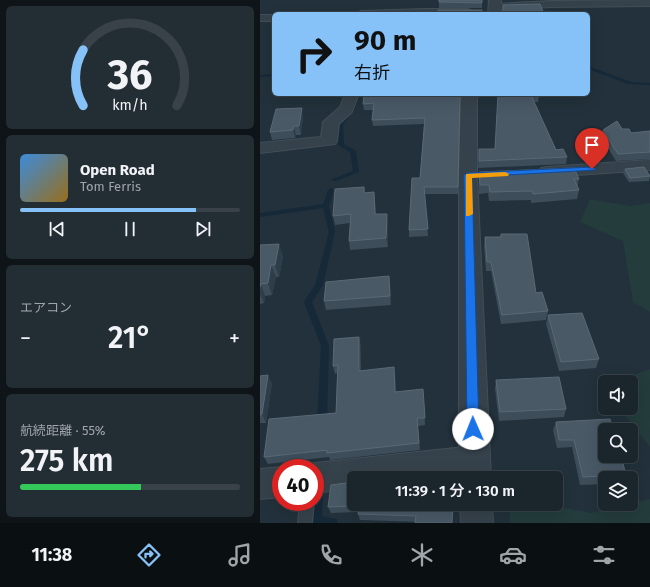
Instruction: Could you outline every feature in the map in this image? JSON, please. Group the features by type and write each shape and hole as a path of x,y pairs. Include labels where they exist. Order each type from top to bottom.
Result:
{"street":[{"path":"424,12 491,10 551,4 650,3"},
{"path":"260,18 272,18"},
{"path":"260,148 329,141 331,122 347,109 351,96"},
{"path":"324,477 474,469 476,175 469,99 470,96"},
{"path":"528,173 650,165"},
{"path":"260,484 272,483"},
{"path":"476,511 477,523"}],"lane":[{"path":"305,523 306,511"}],"green space":[{"path":"590,199 631,206 650,203 650,312 633,302 623,241 580,222"},
{"path":"650,369 650,447 638,432 638,423 631,423 624,415 638,415 638,375 634,375"},
{"path":"650,499 650,523 510,523 509,511 563,511 563,508 591,513 599,511 638,511 638,502"}],"building":[{"path":"439,0 482,0 482,3 439,2"},
{"path":"540,4 543,12 503,12 503,5"},
{"path":"438,10 482,10 482,12 438,12"},
{"path":"364,96 460,96 458,187 424,187 428,229 409,230 412,178 420,178 425,118 372,120 374,103 363,104"},
{"path":"498,96 531,96 556,150 563,149 567,157 479,161 479,149 495,149"},
{"path":"302,108 299,126 294,126 293,130 270,132 276,109"},
{"path":"617,121 622,129 629,129 631,133 650,131 650,152 618,154 603,130"},
{"path":"644,167 650,176 630,178 625,169"},
{"path":"574,168 579,179 574,179 579,190 533,194 532,191 490,192 489,185 480,185 479,172"},
{"path":"364,187 364,193 374,192 375,214 387,214 386,238 349,241 351,214 333,216 335,189"},
{"path":"501,234 527,234 536,293 542,292 548,311 502,315 491,262 487,262 485,237 501,237"},
{"path":"279,244 275,265 271,265 268,283 261,284 260,287 260,245"},
{"path":"389,276 390,296 324,301 326,282"},
{"path":"582,313 599,359 561,362 548,315"},
{"path":"359,337 359,371 394,367 395,392 423,389 425,418 417,418 419,443 327,453 327,450 264,457 269,419 336,413 338,365 333,366 334,339"},
{"path":"268,375 262,414 260,415 260,376"},
{"path":"559,377 566,409 500,412 496,380"},
{"path":"610,419 611,423 598,423 598,463 623,463 625,471 598,471 598,476 583,477 574,440 559,440 556,422"},
{"path":"347,483 347,506 328,507 331,485"},
{"path":"358,511 453,511 452,523 415,523 416,516 358,514"}],"waterway":[{"path":"590,68 630,83 650,84"},
{"path":"260,76 272,75"},
{"path":"334,180 356,172 353,151 341,145 340,125 352,110 358,96"},
{"path":"326,206 331,190"},
{"path":"260,215 326,206"},
{"path":"322,423 325,346 308,302 319,285 332,232 326,206"},
{"path":"317,511 317,521 333,523"}],"slow traffic":[{"path":"469,214 468,175 505,174"}],"route":[{"path":"473,429 468,175 520,174 592,169"}]}
